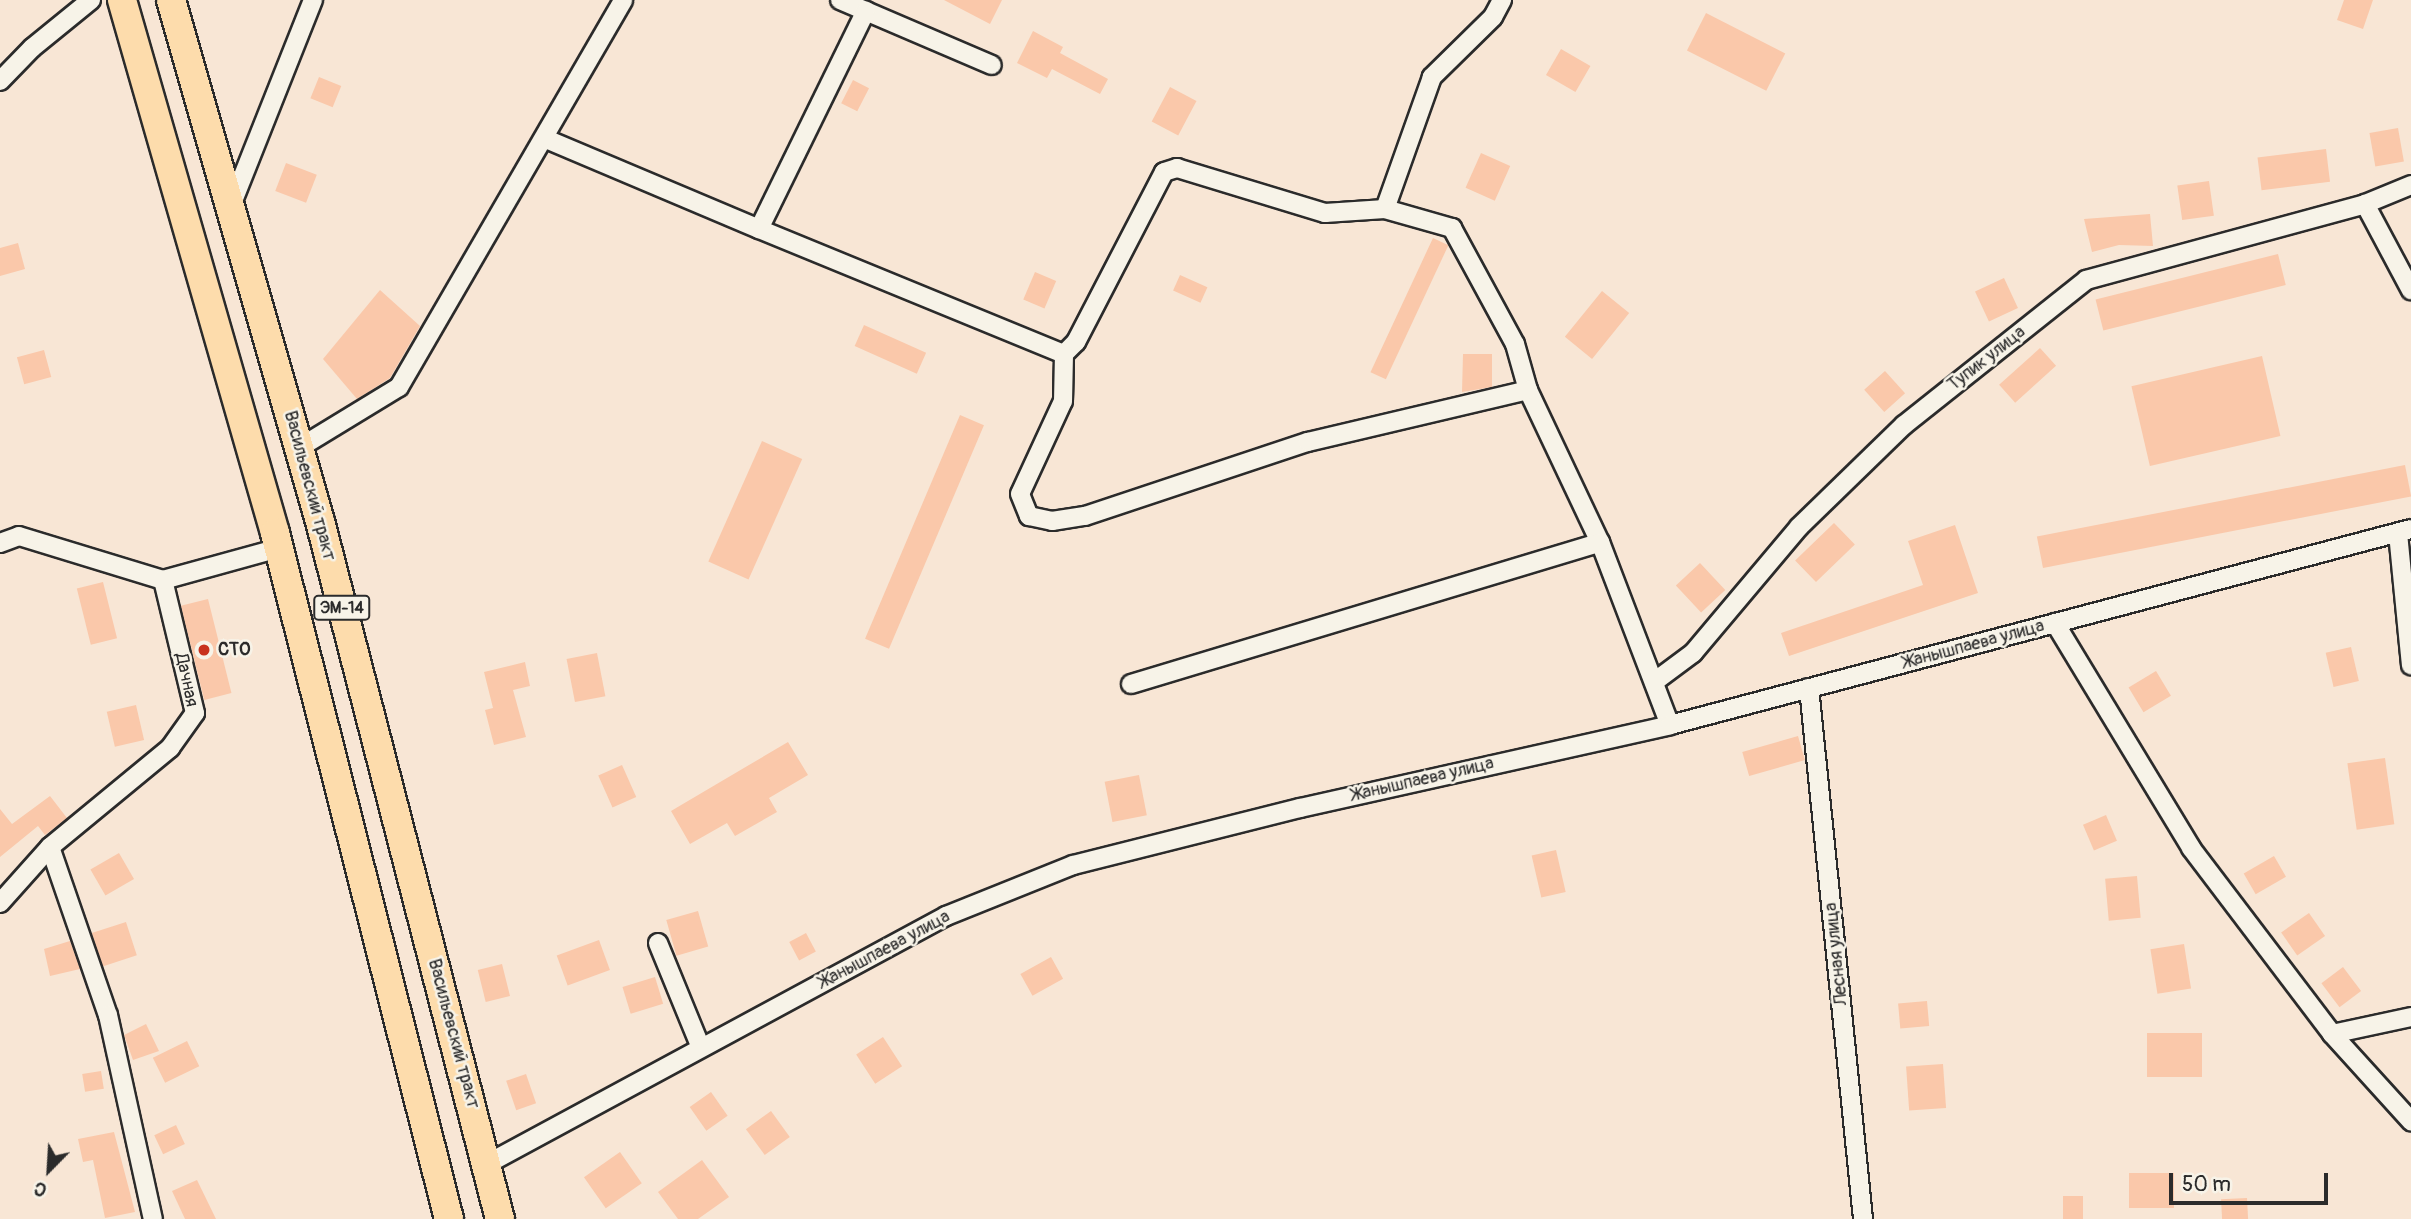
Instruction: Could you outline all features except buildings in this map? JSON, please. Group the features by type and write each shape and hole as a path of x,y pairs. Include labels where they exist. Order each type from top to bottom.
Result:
{"main road":[{"name":"ЭМ-14","path":"122,0 279,548 449,1219"},
{"name":"Васильевский тракт","path":"171,0 299,448 500,1219"},
{"path":"303,645 349,636"},
{"path":"323,722 369,711"}],"street":[{"path":"0,81 32,48 91,0"},
{"path":"231,206 313,0"},
{"path":"299,448 399,387 545,139 623,0"},
{"path":"840,0 992,65"},
{"path":"1385,209 1432,77 1493,17 1502,0"},
{"path":"759,229 866,11"},
{"path":"545,139 1064,354"},
{"path":"1528,390 1308,442 1085,516 1052,521 1029,516 1020,494 1063,401 1064,354 1076,342 1164,172 1177,168 1325,213 1385,209 1452,228 1515,344 1528,390 1601,542 1670,725"},
{"name":"Тупик улица","path":"1654,682 1693,653 1799,527 1904,425 2087,280 2365,204 2411,185"},
{"path":"2365,204 2411,290"},
{"path":"2404,531 2411,665"},
{"name":"Жанышпаева улица","path":"487,1164 946,916 1073,865 1300,808 1670,725 2404,531"},
{"path":"0,543 19,536 163,580 279,548"},
{"path":"1131,684 1601,542"},
{"name":"Дачная","path":"0,904 50,847 170,747 195,713 163,580"},
{"path":"2055,623 2191,848 2332,1034 2411,1121"},
{"name":"Лесная улица","path":"1809,688 1863,1219"},
{"path":"50,847 108,1015 153,1219"},
{"path":"658,943 701,1048"},
{"path":"2332,1034 2411,1017"}],"place":[{"name":"СТО","path":"204,650"}]}
